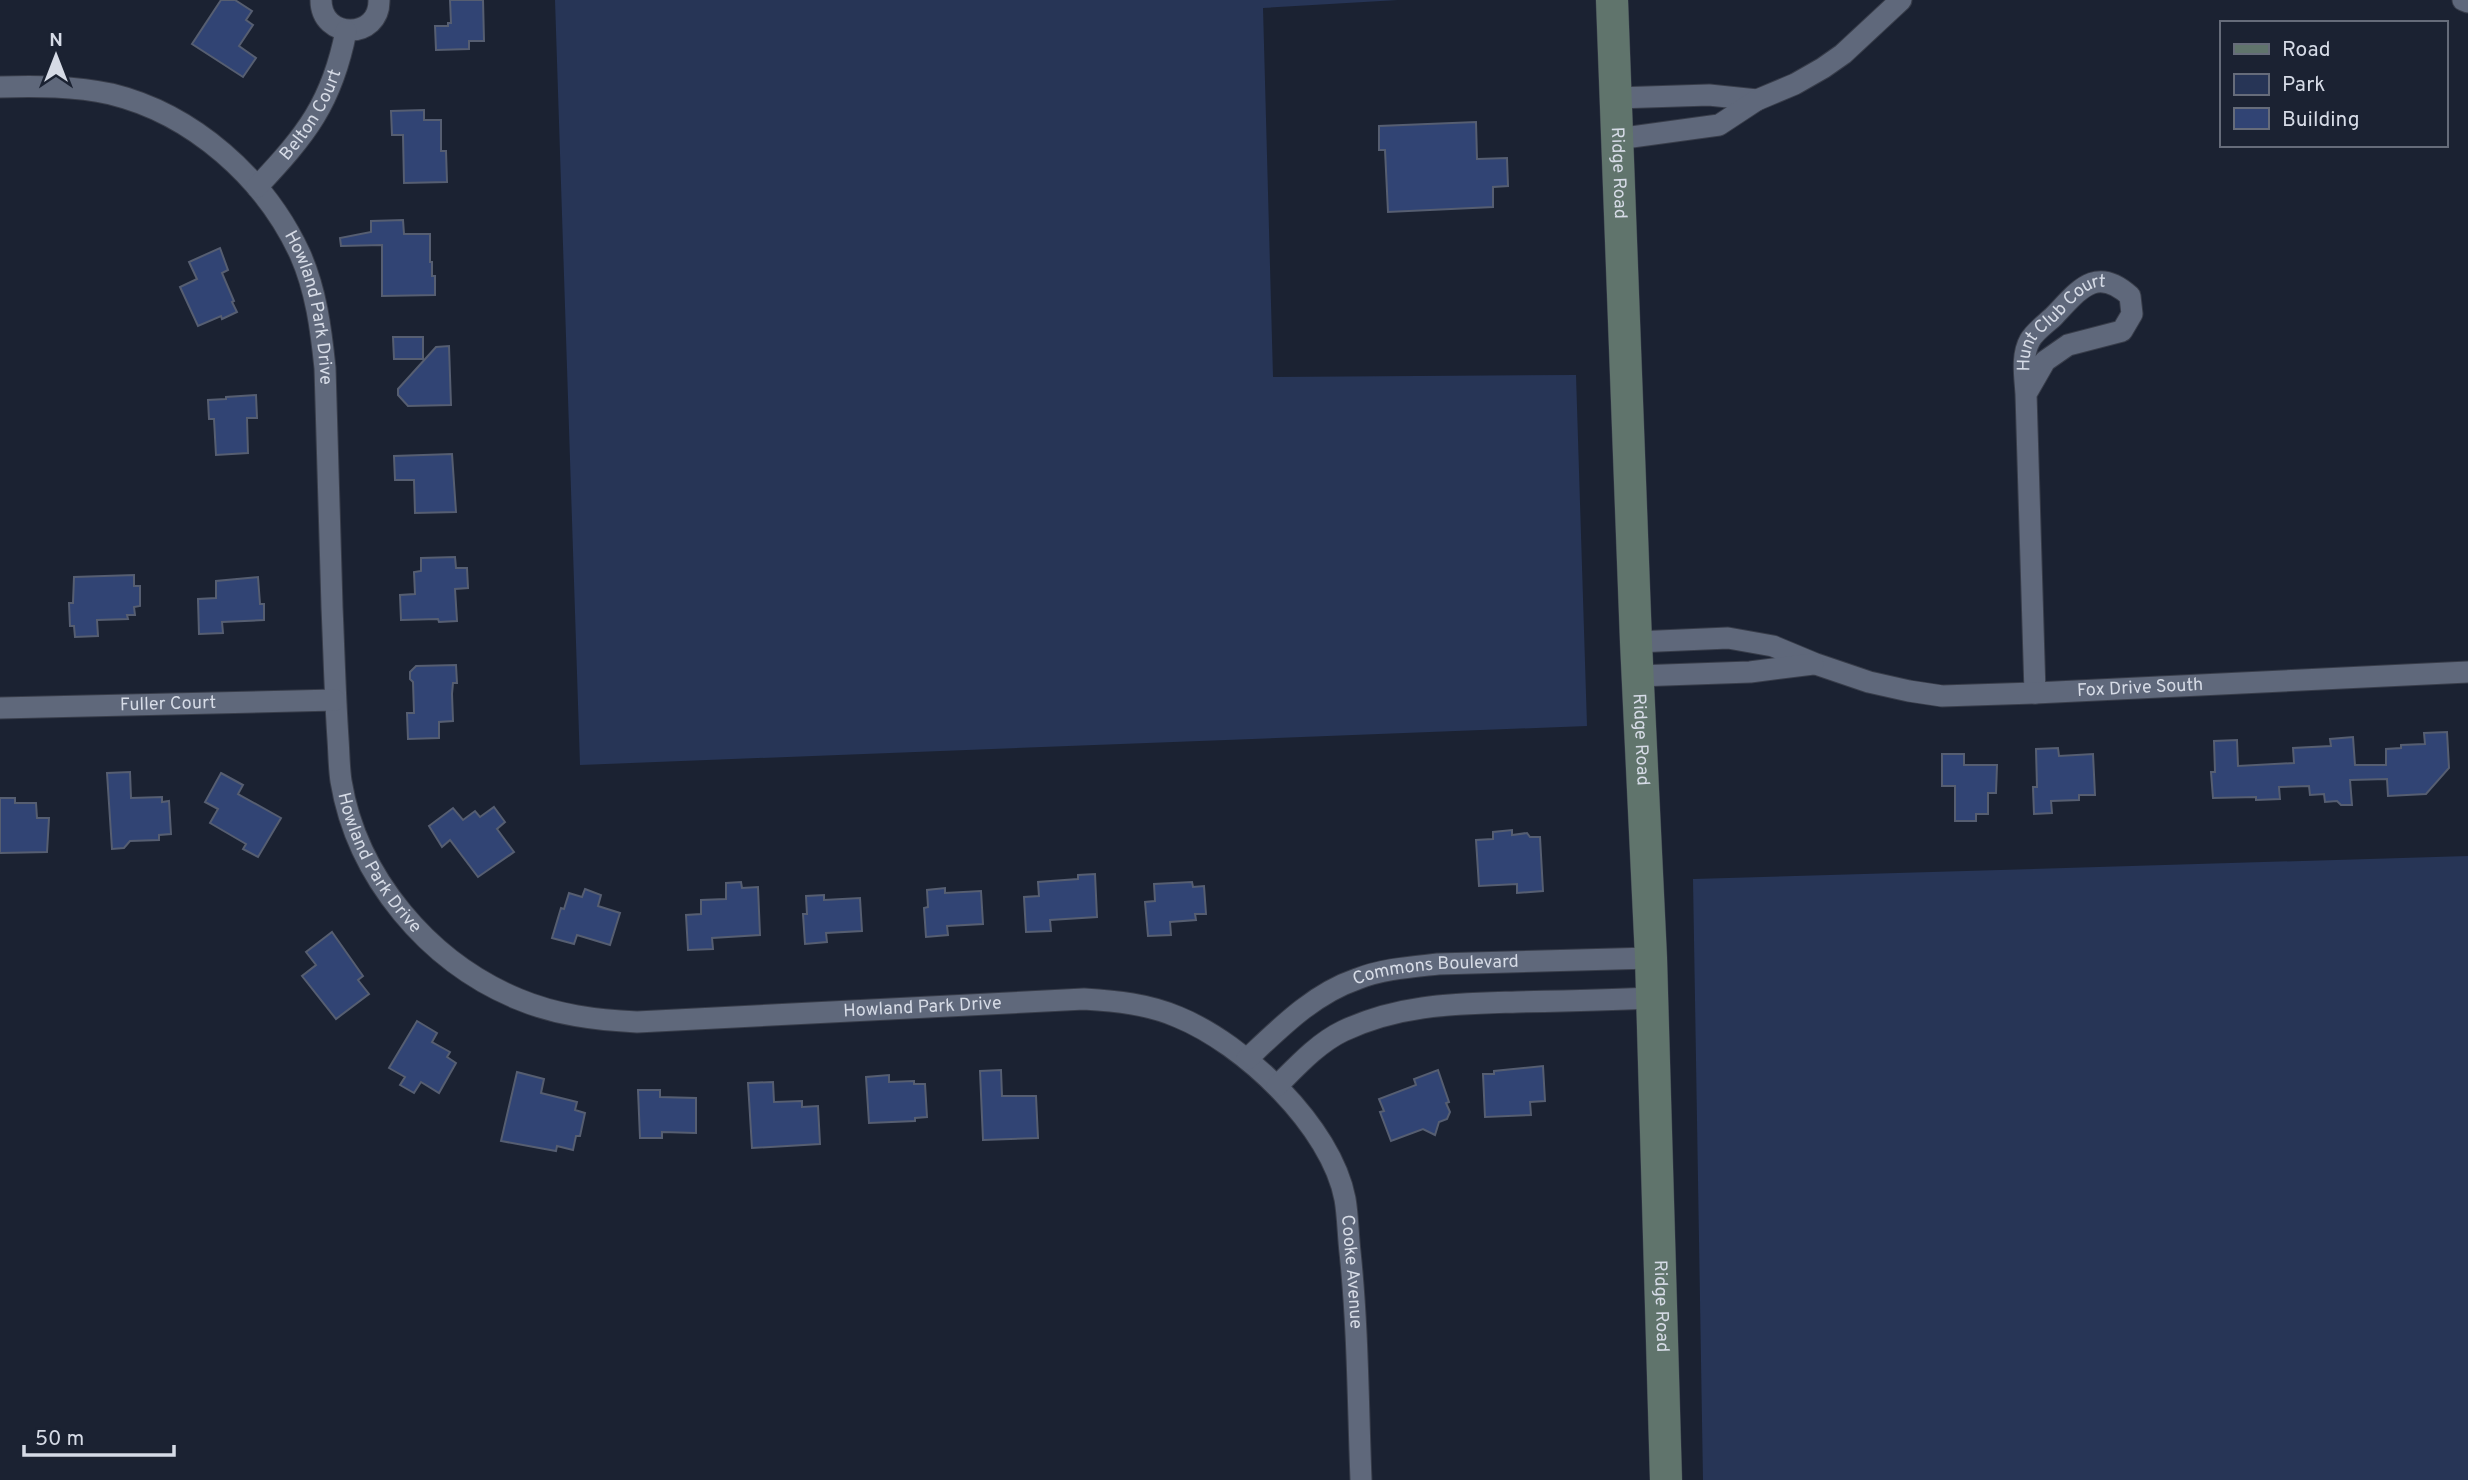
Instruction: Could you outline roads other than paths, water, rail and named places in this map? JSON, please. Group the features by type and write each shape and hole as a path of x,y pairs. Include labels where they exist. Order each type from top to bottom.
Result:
{"street":[{"path":"321,0 323,14 329,22 345,31 364,28 372,22 377,14 379,0"},
{"name":"Ridge Road","path":"1612,0 1637,677 1651,958 1666,1480"},
{"path":"1617,139 1719,125 1757,100 1795,85 1824,68 1901,0"},
{"path":"2463,0 2468,2"},
{"name":"Belton Court","path":"257,187 293,149 315,120 339,63 345,31"},
{"name":"Howland Park Drive","path":"0,88 54,86 79,89 135,102 195,131 236,164 257,187 280,218 299,254 312,288 325,368 335,700 341,782 368,862 399,908 441,952 491,986 519,1000 583,1018 637,1022 1053,1000 1117,1001 1178,1017 1210,1034 1247,1059 1277,1086"},
{"path":"1616,98 1709,94 1757,100"},
{"name":"Hunt Club Court","path":"2026,394 2045,361 2068,345 2122,331 2132,314 2130,296 2116,283 2097,281 2081,289 2031,339 2024,360 2035,693"},
{"name":"Fox Drive South","path":"1636,642 1728,638 1773,646 1815,664 1869,681 1942,696 2468,672"},
{"name":"Fox Drive South","path":"1637,677 1750,672 1815,664"},
{"name":"Fuller Court","path":"0,708 335,700"},
{"name":"Commons Boulevard","path":"1247,1059 1292,1016 1357,978 1437,964 1651,958"},
{"name":"Commons Boulevard","path":"1277,1086 1310,1054 1340,1032 1374,1018 1409,1009 1450,1005 1651,998"},
{"name":"Cooke Avenue","path":"1277,1086 1309,1124 1330,1160 1345,1197 1355,1298 1360,1480"}]}
